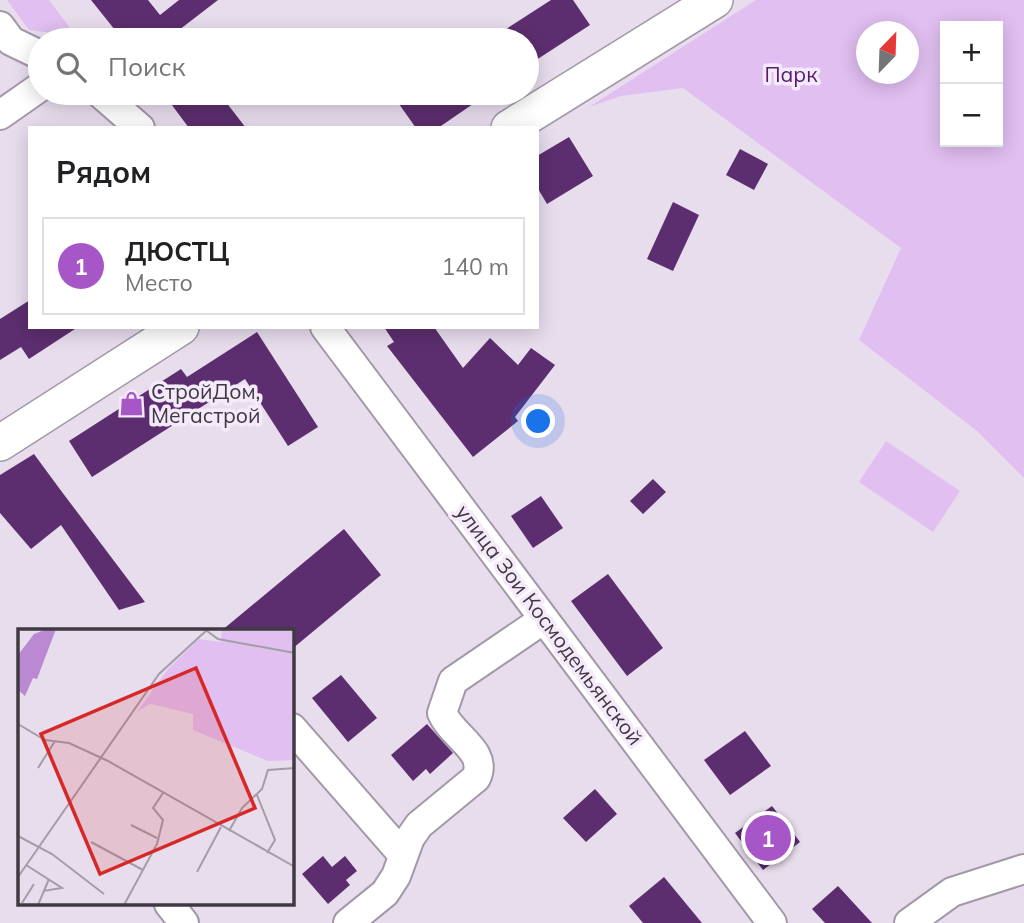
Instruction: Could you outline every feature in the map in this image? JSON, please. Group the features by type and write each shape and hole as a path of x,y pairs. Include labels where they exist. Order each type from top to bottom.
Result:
{"main road":[{"path":"512,126 715,0"},
{"path":"0,443 178,329"}],"street":[{"path":"0,26 11,41 28,49"},
{"path":"0,115 28,95"},
{"path":"114,105 138,126"},
{"name":"улица Зои Космодемьянской","path":"327,329 772,923"},
{"path":"348,923 385,893 419,825 476,778 481,769 478,757 447,725 442,713 453,681 544,618"},
{"path":"294,730 403,855"},
{"path":"909,923 952,892 1024,869"},
{"path":"171,906 184,923"}],"green space":[{"path":"7,0 49,0 70,28 28,28"},
{"name":"Парк","path":"756,0 1024,0 1024,478 977,431 859,340 901,248 683,88 621,96 589,107"},
{"path":"886,441 960,491 933,532 859,482"}],"building":[{"path":"91,0 148,0 160,15 179,0 218,0 182,28 113,28"},
{"path":"551,0 573,0 590,25 539,58 539,28 508,28"},
{"path":"172,105 228,105 244,126 188,126"},
{"path":"400,105 472,105 441,126 415,126"},
{"path":"569,137 593,176 547,204 539,190 539,155"},
{"path":"740,149 768,164 754,190 726,175"},
{"path":"673,202 699,215 673,271 647,259"},
{"path":"28,301 28,329 75,329 29,359 21,347 0,360 0,319"},
{"path":"385,329 435,329 463,368 490,338 518,365 531,348 555,365 515,417 518,421 473,457 387,346 394,342"},
{"path":"257,332 318,427 288,446 245,379 92,477 69,441 181,369 187,377"},
{"path":"34,454 145,602 119,610 61,525 31,549 0,513 0,475"},
{"path":"653,479 666,492 643,514 630,501"},
{"path":"541,496 563,528 533,548 511,516"},
{"path":"344,529 381,575 294,647 294,629 223,629"},
{"path":"608,574 663,648 627,676 571,601"},
{"path":"341,675 377,718 348,742 312,698"},
{"path":"427,724 453,753 430,774 426,769 413,781 391,755"},
{"path":"745,731 771,766 730,795 704,760"},
{"path":"595,789 617,814 586,842 563,818"},
{"path":"772,806 800,842 763,870 735,833"},
{"path":"323,856 332,867 345,856 357,871 346,880 350,885 328,904 302,874"},
{"path":"664,877 702,923 643,923 629,906"},
{"path":"838,886 872,923 825,923 812,909"}],"place":[{"name":"СтройДом, Мегастрой","path":"131,404"},
{"name":"ДЮСТЦ","path":"768,838"}]}
